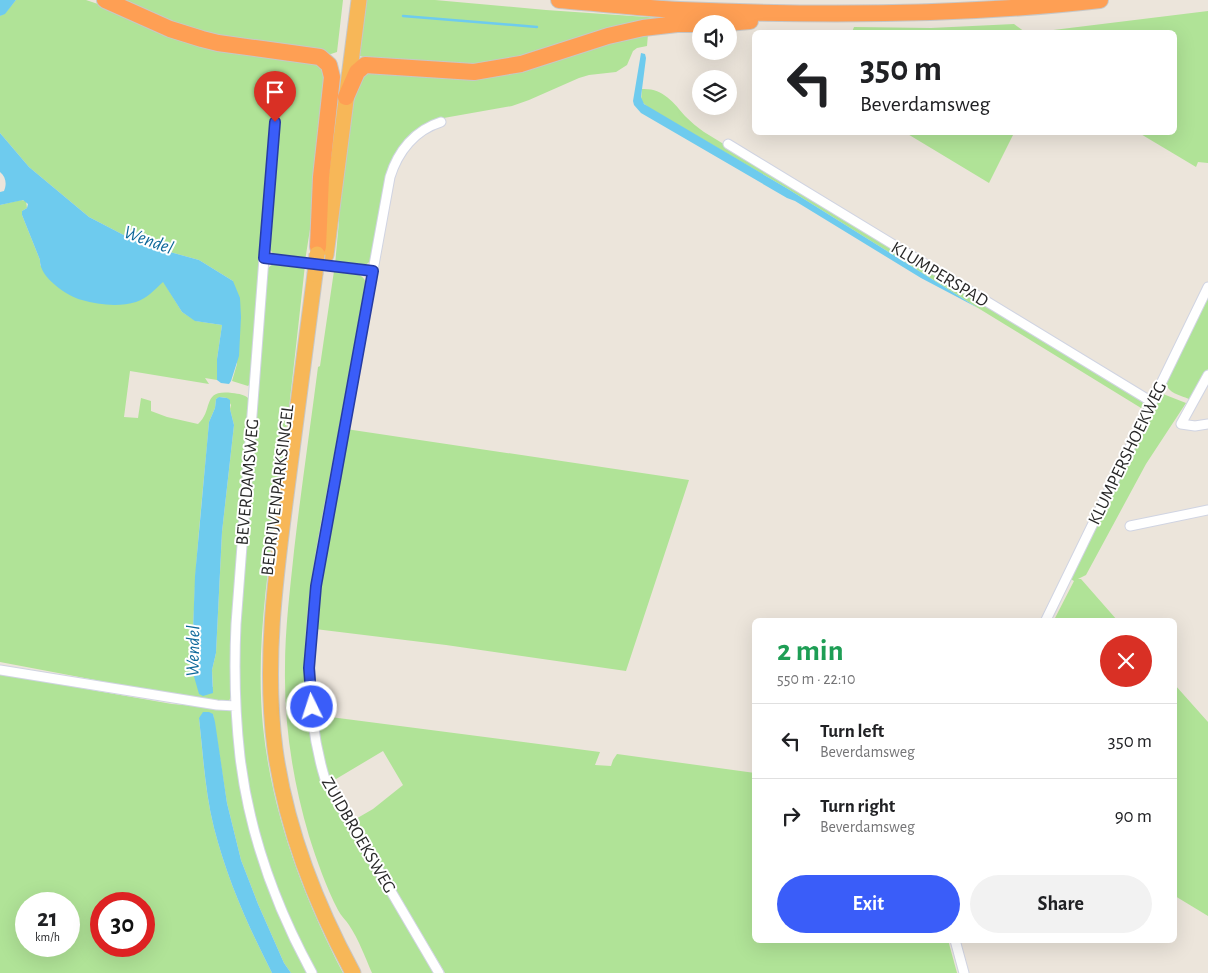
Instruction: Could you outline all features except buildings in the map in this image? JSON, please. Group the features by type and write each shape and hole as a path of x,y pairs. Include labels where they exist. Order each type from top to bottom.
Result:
{"highway":[{"path":"105,0 170,29 202,39 234,46 320,57 327,62 331,68 332,77 321,177 320,252"},
{"path":"559,0 678,10 813,14 976,10 1100,0"},
{"name":"BEDRIJVENPARKSINGEL","path":"354,4 320,252 285,577 280,642 280,707 290,783 308,851 346,942 363,973"},
{"name":"BEDRIJVENPARKSINGEL","path":"320,252 346,97 354,4"},
{"path":"737,22 813,14"},
{"path":"346,97 357,72 365,65 474,72 521,64 608,36 643,28 692,24"},
{"name":"BEDRIJVENPARKSINGEL","path":"319,275 274,598 270,669 271,708 281,782 300,854 326,921 353,973"}],"street":[{"name":"BEVERDAMSWEG","path":"236,706 234,663 236,624 275,122"},
{"path":"264,258 373,271 390,177 397,157 418,134 441,122"},
{"name":"KLUMPERSPAD","path":"728,144 1152,402"},
{"name":"ZUIDBROEKSWEG","path":"373,271 316,586 309,668 313,722 318,756 325,778 439,973"},
{"name":"KLUMPERSHOEKWEG","path":"1047,618 1208,287"},
{"path":"1208,375 1181,424 1194,426 1208,424"},
{"path":"1130,526 1208,510"},
{"path":"0,670 217,705 236,706 240,758 251,812 266,867 312,973"},
{"path":"956,943 964,973"}],"green space":[{"path":"16,0 86,0 306,57 326,72 316,191 305,261 275,256 268,247 250,384 248,386 232,381 237,364 233,281 199,260 141,244 89,217 29,167 0,133 0,16"},
{"path":"113,0 343,0 337,52 331,54 225,41"},
{"path":"366,0 435,0 690,20 494,66 371,59 356,55"},
{"path":"1208,11 1208,163 1198,162 1196,167 1142,135 1177,135 1177,30 1053,30"},
{"path":"1014,24 1022,30 853,30 854,27 931,28"},
{"path":"648,34 647,46 633,51 627,65 616,72 579,78 512,106 438,119 401,146 390,164 386,177 371,260 359,267 335,265 339,221 337,221 354,86 364,72 439,77"},
{"path":"642,89 662,93 704,132 1141,400 1143,403 1141,408 788,189 649,108 641,101"},
{"path":"909,135 1013,135 989,183"},
{"path":"21,200 26,201 27,208 22,211 22,215 40,260 40,265 102,304 134,302 163,281 182,312 196,321 222,325 217,359 217,380 205,378 209,384 130,371 124,417 138,418 141,398 151,401 151,411 167,417 198,424 206,413 212,397 216,394 239,394 250,400 232,694 229,701 223,703 185,697 0,662 0,205","holes":["220,397 227,398 231,405 230,409 234,425 222,532 216,653 212,670 213,687 197,682 193,665 192,636 196,562 209,422 215,408 216,399"]},
{"path":"274,263 305,265 264,604 261,666 263,727 274,791 291,854 328,944 343,973 315,973 277,891 254,816 246,771 241,725 236,655 267,274 268,268"},
{"path":"334,271 359,274 367,286 307,668 315,756 435,973 372,973 356,937 338,910 322,874 303,816 294,774 288,732 285,689 288,610 318,367 320,366"},
{"path":"1208,295 1208,369 1191,399 1189,399 1171,391 1166,382"},
{"path":"1163,394 1186,403 1146,464 1086,575 1078,579 1081,579 1115,618 1055,618 1074,581 1069,578 1160,395"},
{"path":"346,429 689,480 626,671 446,645 315,629"},
{"path":"0,674 172,704 233,709 249,816 309,973 291,973 284,963 241,860 227,803 213,714 199,718 206,787 214,828 225,866 239,902 272,973 0,973"},
{"path":"1177,687 1208,722 1208,916 1177,897"},
{"path":"315,715 600,752 595,765 611,766 617,754 752,773 752,943 949,943 957,973 445,973 354,820 373,809 403,785 383,751 331,782 323,755"}],"water":[{"path":"0,0 16,0 5,14 0,16"},
{"path":"641,53 645,54 646,58 641,97 644,104 788,189 978,308 921,278 795,201 641,113 633,101"},
{"path":"0,133 29,167 89,217 141,244 199,260 233,281 240,298 241,317 239,356 229,384 221,383 217,380 217,359 222,325 195,321 182,312 163,282 151,294 140,300 130,304 109,305 76,298 62,290 49,279 41,266 22,215 22,211 27,208 28,204 23,200 0,205 0,192 4,191 6,183 4,176 0,172"},
{"path":"219,397 230,400 234,425 222,532 216,653 212,670 213,693 203,696 199,694 193,673 195,576 209,422 215,408 216,399"},
{"path":"203,712 213,714 227,803 241,860 284,963 291,973 272,973 247,920 225,866 214,828 206,787 199,718"}],"waterway":[{"path":"403,16 537,27"}],"route":[{"path":"275,122 264,258 373,271 316,586 309,668 312,707"}],"water label":[{"name":"Wendel","path":"149,239"},
{"name":"Wendel","path":"192,651"}]}
